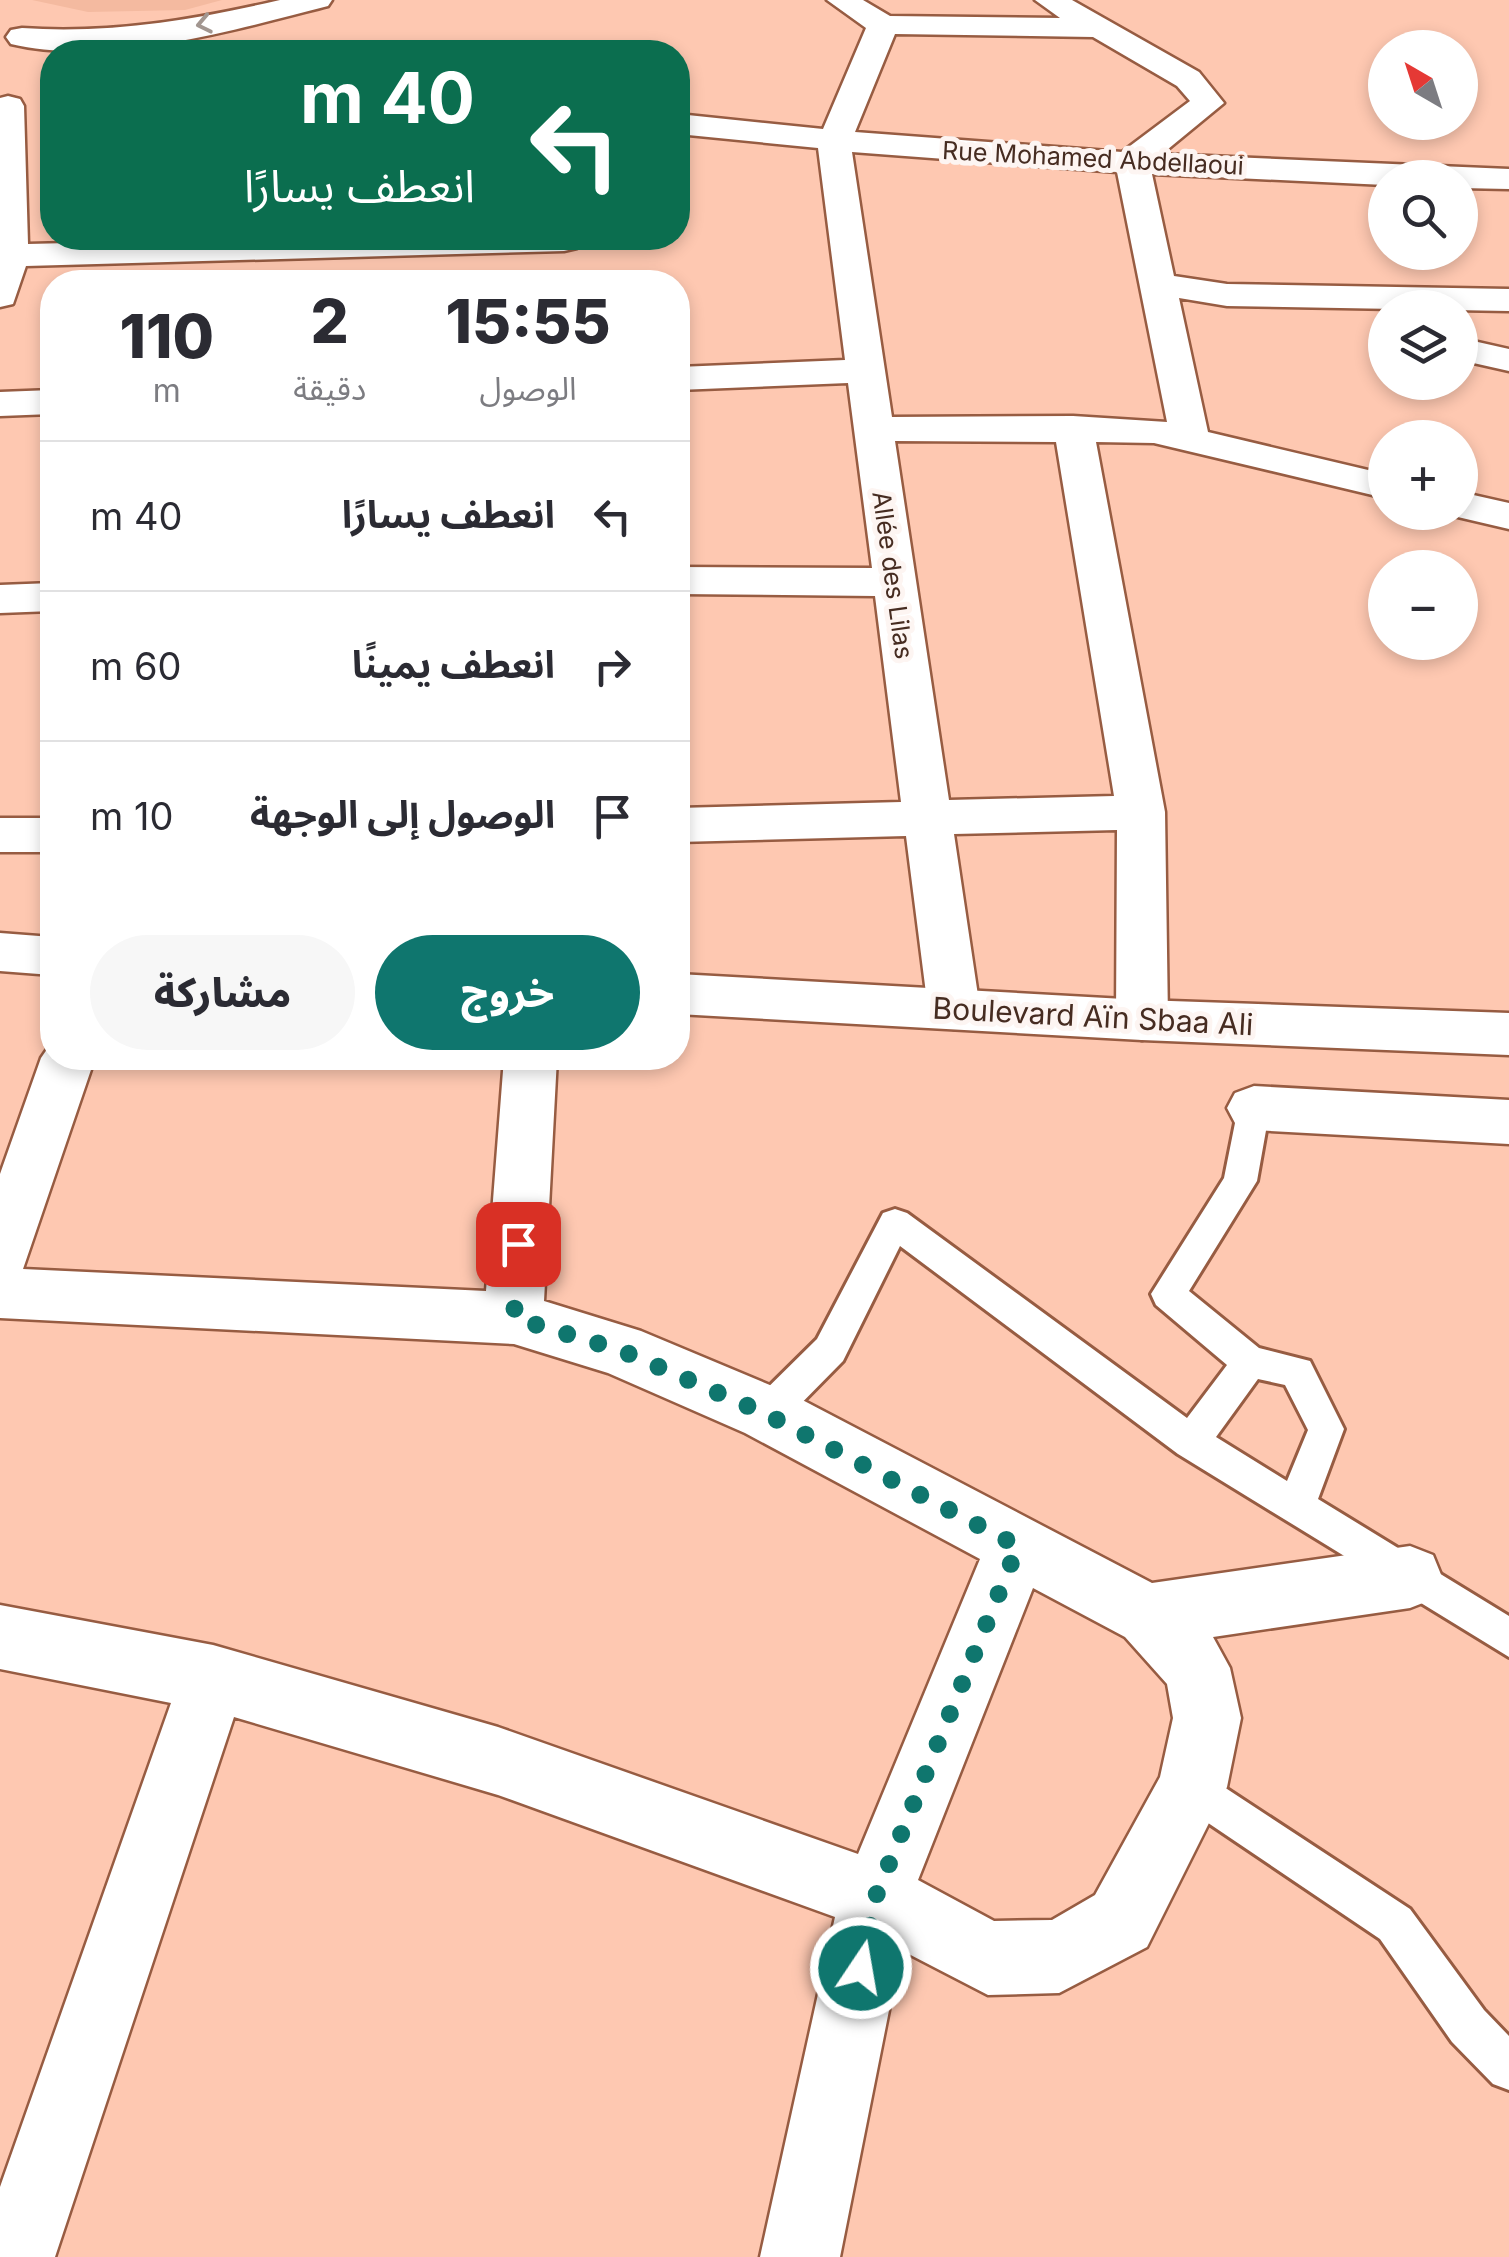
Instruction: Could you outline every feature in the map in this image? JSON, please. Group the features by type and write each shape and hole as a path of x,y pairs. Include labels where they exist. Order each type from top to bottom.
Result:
{"street":[{"path":"97,40 159,33 317,0"},
{"path":"842,0 883,25 1099,28"},
{"path":"1050,0 1188,79 1208,103 1132,161 1190,439"},
{"path":"834,142 883,25"},
{"path":"147,40 159,33"},
{"path":"0,296 25,105"},
{"name":"Rue Mohamed Abdellaoui","path":"690,125 834,142 1509,179"},
{"name":"Allée des Lilas","path":"834,142 954,1009"},
{"path":"5,257 493,250"},
{"path":"1157,284 1227,294 1368,328"},
{"path":"1227,294 1509,300"},
{"path":"1478,353 1509,360"},
{"path":"690,378 865,370"},
{"path":"0,404 40,402"},
{"path":"1073,428 1141,812 1142,1020"},
{"path":"873,429 1154,430 1368,482"},
{"path":"1478,508 1509,516"},
{"path":"690,580 894,582"},
{"path":"0,599 40,598"},
{"path":"690,825 1141,812"},
{"path":"0,836 40,835"},
{"path":"0,952 40,955"},
{"name":"Boulevard Aïn Sbaa Ali","path":"690,995 1142,1020 1509,1034"},
{"path":"0,1256 64,1070"},
{"path":"514,1318 530,1070"},
{"path":"1254,1108 1509,1122"},
{"path":"0,1293 514,1318 620,1350 766,1414 1148,1615 1197,1668 1206,1718 1192,1787 1121,1920 1059,1956 988,1958 876,1896 498,1761 213,1678 0,1638"},
{"path":"800,2257 876,1896 1018,1546"},
{"path":"1148,1615 1410,1578"},
{"path":"15,2257 213,1678"}],"lane":[{"path":"1254,1108 1240,1182 1168,1294 1250,1362 1297,1372 1326,1429 1296,1507"},
{"path":"766,1414 830,1350 895,1223 1191,1442 1509,1638"},
{"path":"1191,1442 1250,1362"},
{"path":"1192,1787 1395,1924 1468,2026 1509,2068"}],"shaded area":[{"path":"32,0 222,0 185,10 88,12"}],"route":[{"path":"518,1244 514,1318 620,1350 766,1414 1018,1546 876,1896 861,1968"}]}
